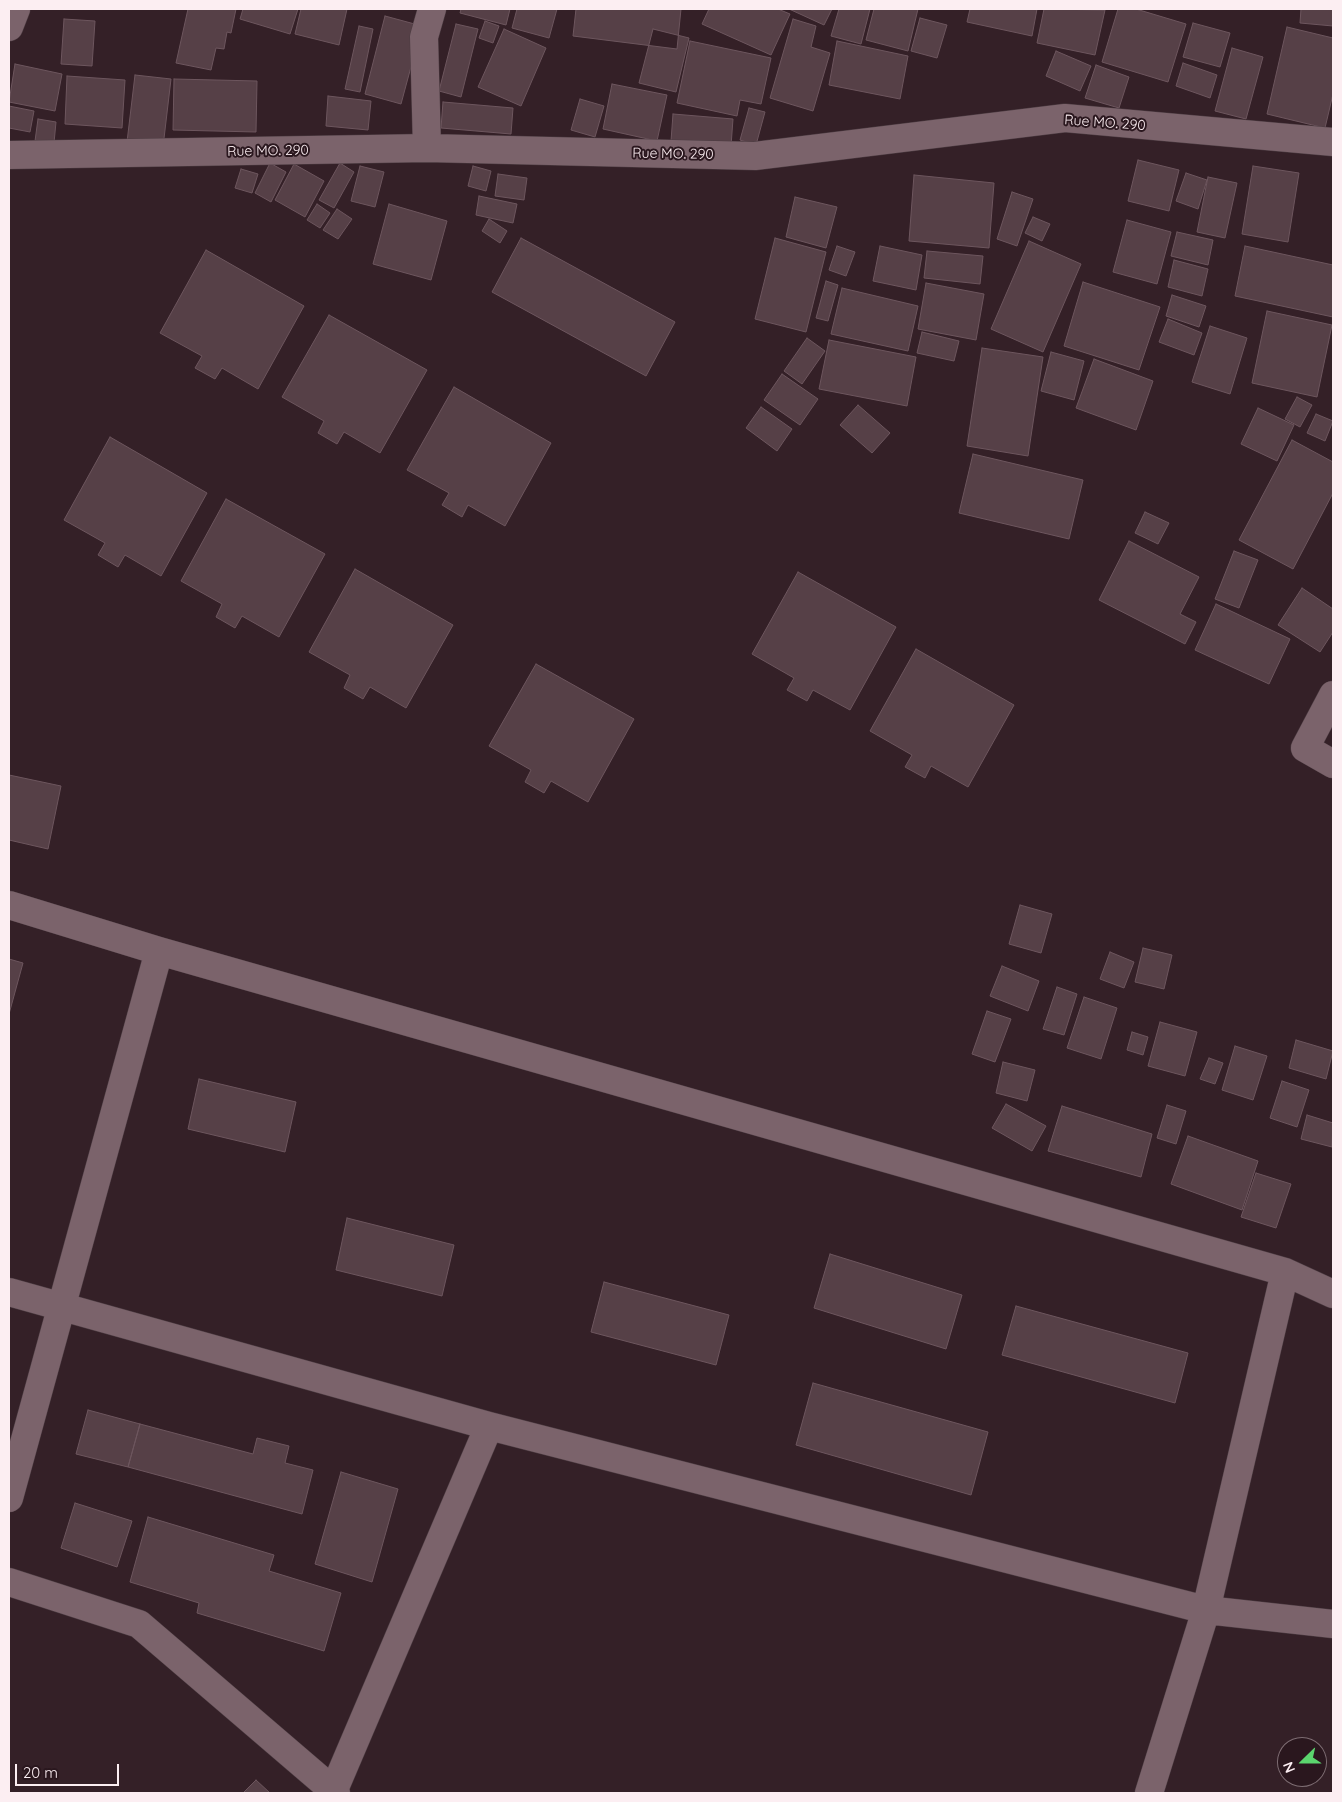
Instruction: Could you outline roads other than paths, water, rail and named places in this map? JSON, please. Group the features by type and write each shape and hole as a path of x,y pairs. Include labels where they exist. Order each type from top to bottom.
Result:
{"street":[{"path":"9,27 16,9"},
{"path":"427,148 424,37 432,9"},
{"name":"Rue MO. 290","path":"9,155 427,148 755,156 1065,118 1333,142"},
{"path":"1333,695 1305,748 1333,764"},
{"path":"9,905 160,951 1285,1272 1333,1294"},
{"path":"9,1498 160,951"},
{"path":"1149,1793 1206,1610 1285,1272"},
{"path":"9,1292 489,1426 1206,1610 1333,1624"},
{"path":"9,1582 139,1624 334,1792 489,1426"}]}
